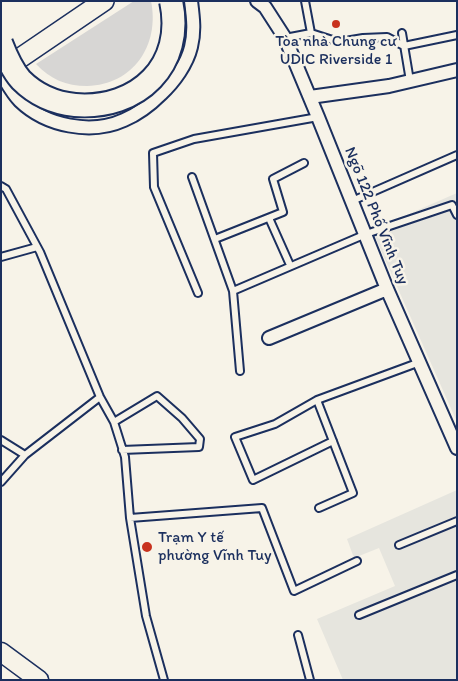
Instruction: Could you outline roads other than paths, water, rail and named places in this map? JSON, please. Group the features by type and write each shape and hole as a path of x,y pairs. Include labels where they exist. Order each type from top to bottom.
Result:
{"highway":[{"path":"1,43 16,73 27,85 42,95 59,103 88,106 114,102 128,97 147,84 163,65 174,33 171,1"}],"main road":[{"path":"1,72 104,1"}],"street":[{"path":"1,72 9,87 20,101 44,118 72,126 90,127 122,121 154,102 182,68 191,49 194,34 191,1"},
{"name":"Ngõ 122 Phố Vĩnh Tuy","path":"257,1 265,7 284,38 310,97 387,289 457,448"},
{"path":"310,97 389,86 457,70"},
{"path":"269,338 387,289"},
{"path":"1,652 40,680"}],"lane":[{"path":"305,1 311,33"},
{"path":"284,38 311,33 338,42 387,37 404,46 457,35"},
{"path":"402,33 410,81"},
{"path":"198,293 154,187 153,153 194,139 318,117"},
{"path":"352,201 457,155"},
{"path":"214,239 283,212 273,179 304,163"},
{"path":"192,176 233,291 240,371"},
{"path":"1,186 6,190 37,247 100,397 114,422 125,457 130,518 146,616 164,680"},
{"path":"233,291 366,234 454,204 457,215"},
{"path":"269,218 290,265"},
{"path":"1,257 37,247"},
{"path":"333,441 252,480 235,437 274,424 317,400 420,362"},
{"path":"114,422 157,396 182,418 200,439 198,447 122,450"},
{"path":"1,482 25,455 100,397"},
{"path":"317,400 353,493 319,508"},
{"path":"1,440 25,455"},
{"path":"130,518 262,508 294,591 357,560"},
{"path":"399,545 457,521"},
{"path":"359,615 457,575"},
{"path":"298,636 310,680"}],"place":[{"name":"Tòa nhà Chung cư UDIC Riverside 1","path":"336,24"},
{"name":"Trạm Y tế phường Vĩnh Tuy","path":"147,547"}]}
